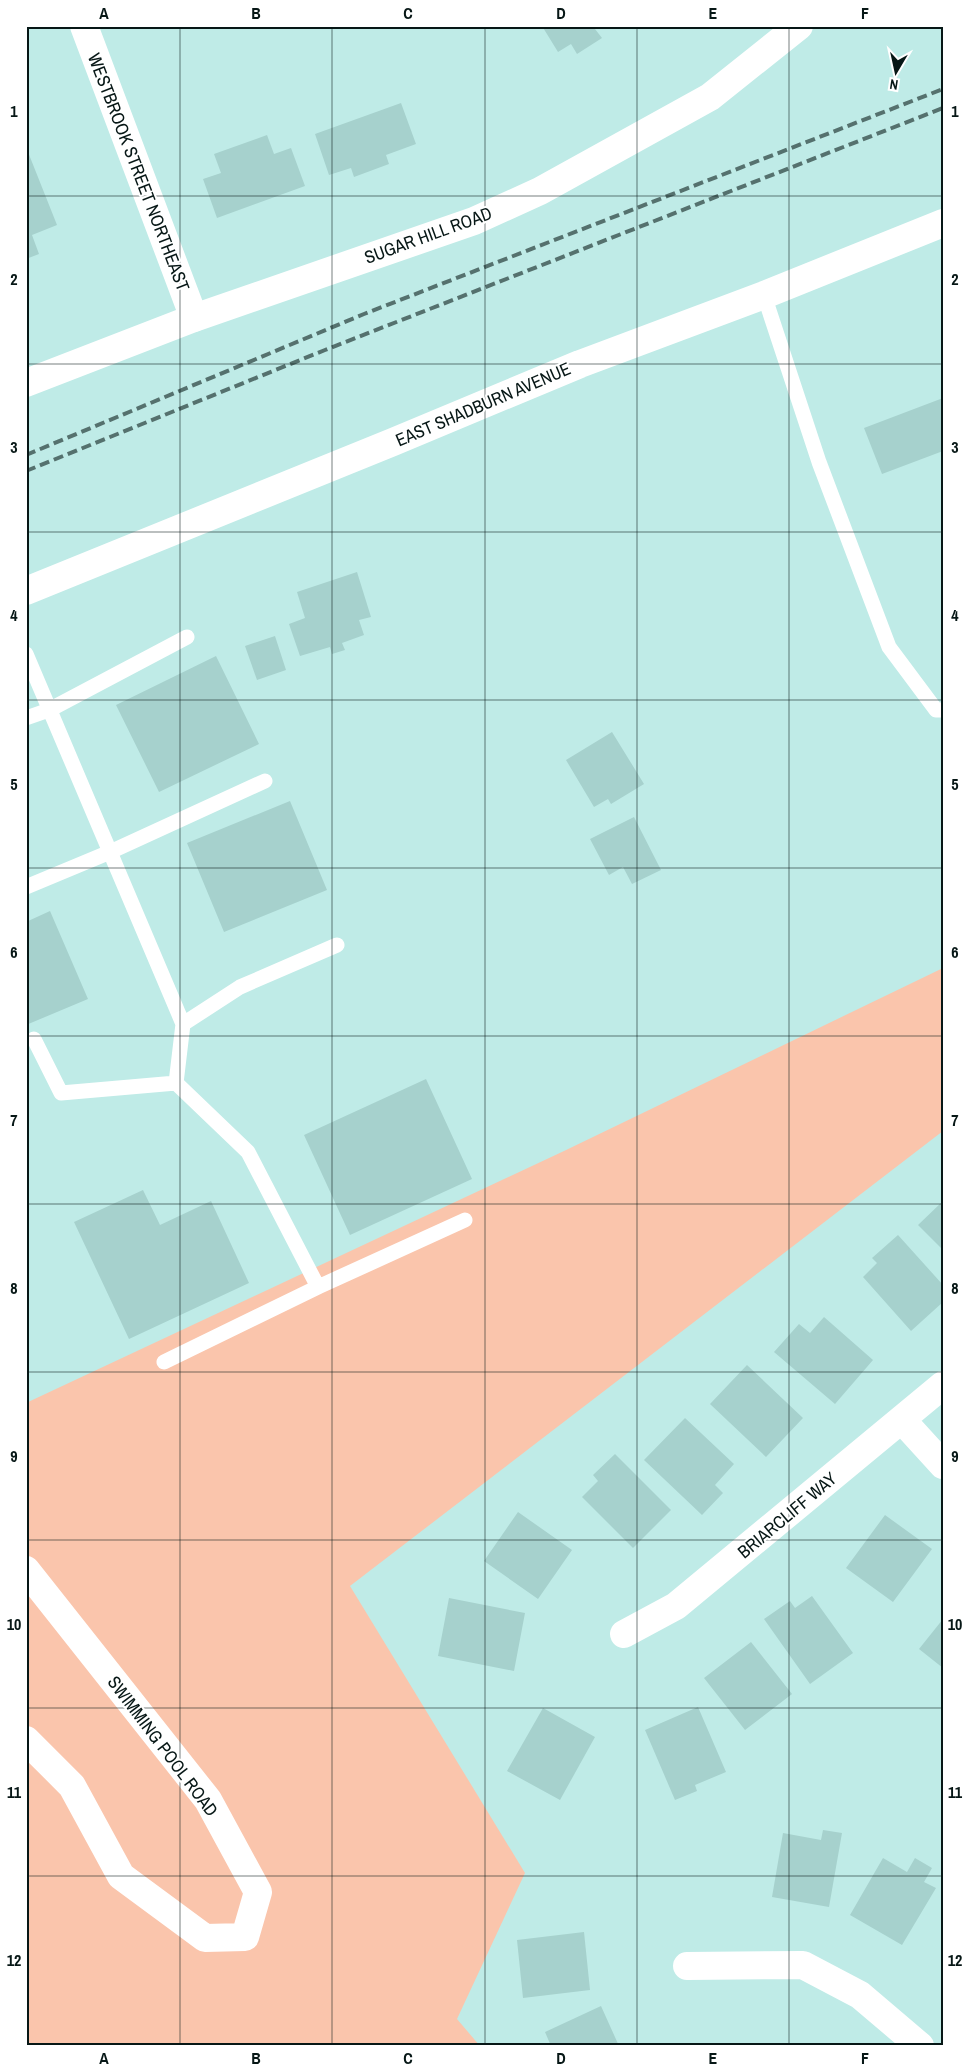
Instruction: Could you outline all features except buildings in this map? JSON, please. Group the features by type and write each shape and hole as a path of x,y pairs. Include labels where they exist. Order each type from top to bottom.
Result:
{"street":[{"name":"WESTBROOK STREET NORTHEAST","path":"84,26 194,318"},
{"name":"SUGAR HILL ROAD","path":"26,383 194,318 474,221 540,192 710,97 799,26"},
{"name":"EAST SHADBURN AVENUE","path":"26,591 580,364 764,295 943,223"},
{"name":"BRIARCLIFF WAY","path":"624,1634 676,1606 943,1385"},
{"path":"902,1420 943,1465"},
{"name":"SWIMMING POOL ROAD","path":"26,1570 208,1800 258,1892 245,1938 205,1938 121,1876 72,1786 26,1740"},
{"path":"688,1966 803,1965 860,1995 920,2046"}],"lane":[{"path":"764,295 819,462 889,647 936,710 943,710"},
{"path":"26,718 49,710 187,636"},
{"path":"26,654 183,1024 176,1083"},
{"path":"26,887 110,852 265,781"},
{"path":"183,1024 240,987 337,945"},
{"path":"34,1039 61,1093 176,1083 248,1152 318,1287"},
{"path":"164,1362 318,1287 466,1220"}],"shaded area":[{"path":"943,968 943,1131 350,1586 525,1873 457,2019 480,2046 26,2046 26,1403 564,1151"}],"railway":[{"path":"26,455 364,314 943,89"},
{"path":"26,471 325,350 943,108"}]}
